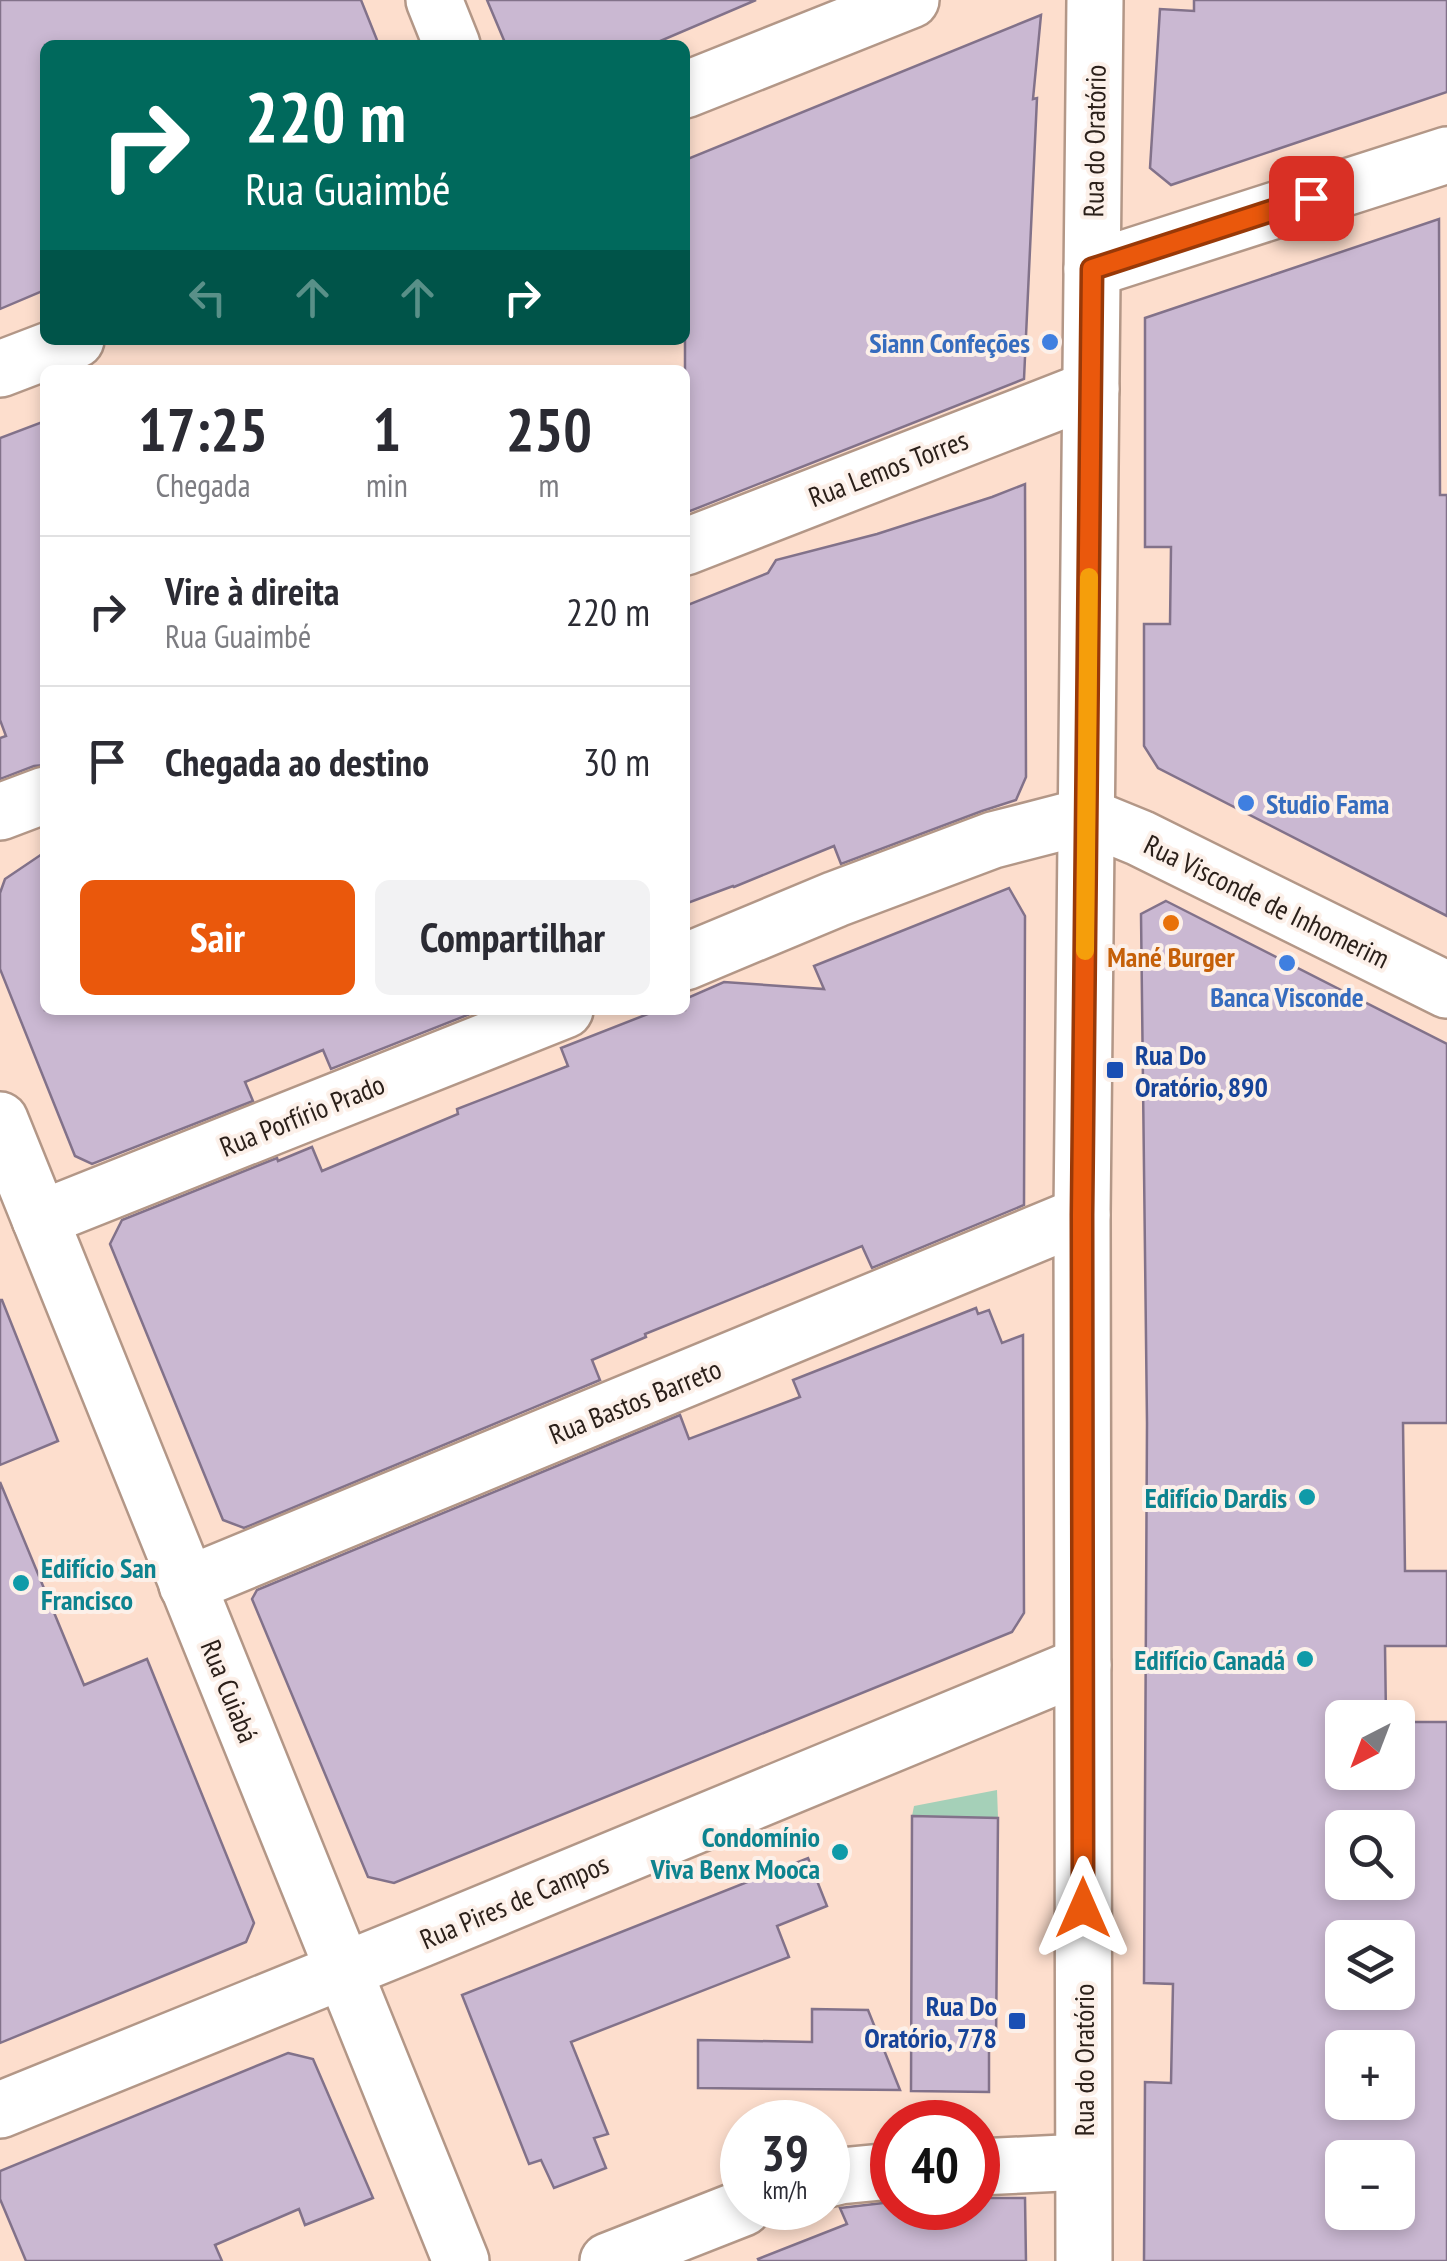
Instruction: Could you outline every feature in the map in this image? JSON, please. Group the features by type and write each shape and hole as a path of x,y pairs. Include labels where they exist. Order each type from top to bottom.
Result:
{"street":[{"path":"434,0 450,40"},
{"path":"690,88 911,0"},
{"name":"Rua do Oratório","path":"1084,2261 1082,1215 1095,0"},
{"path":"1092,269 1447,155"},
{"path":"0,369 63,345"},
{"name":"Rua Lemos Torres","path":"690,545 1091,390"},
{"path":"0,812 40,797"},
{"path":"690,960 994,840 1086,816"},
{"name":"Rua Visconde de Inhomerim","path":"1086,816 1140,838 1447,990"},
{"name":"Rua Porfírio Prado","path":"40,1219 552,1015"},
{"name":"Rua Cuiabá","path":"0,1120 461,2261"},
{"name":"Rua Bastos Barreto","path":"187,1585 1082,1215"},
{"name":"Rua Pires de Campos","path":"0,2110 1083,1665"},
{"path":"1000,2166 1082,2162"},
{"path":"608,2261 720,2217"}],"green space":[{"path":"997,1790 998,1818 912,1816 914,1806"}],"building":[{"path":"0,0 361,0 377,40 40,40 40,292 0,309"},
{"path":"487,0 756,0 663,40 504,40"},
{"path":"1194,0 1447,0 1447,92 1171,185 1150,168 1160,9 1194,11"},
{"path":"1041,15 1033,99 1037,98 1024,379 690,511 690,365 685,365 685,345 690,345 690,158"},
{"path":"1439,219 1440,495 1447,495 1447,916 1158,768 1144,746 1144,624 1170,624 1171,547 1145,547 1145,318"},
{"path":"40,423 40,765 0,779 0,738 6,736 0,720 0,438"},
{"path":"1025,484 1026,777 1016,800 841,864 834,846 690,902 690,604 768,573 776,560 877,534"},
{"path":"40,855 40,1015 467,1015 331,1069 323,1050 245,1082 253,1101 92,1164 75,1156 0,969 0,893 5,879"},
{"path":"1009,888 1025,916 1024,1205 872,1268 862,1246 645,1334 646,1337 592,1360 600,1380 244,1528 223,1520 110,1244 122,1220 312,1147 322,1171 458,1114 457,1109 568,1066 561,1048 645,1015 690,1015 690,997 724,982 824,989 814,966"},
{"path":"1166,901 1447,1044 1447,1423 1403,1423 1405,1571 1447,1571 1447,1646 1385,1646 1386,1700 1325,1700 1325,1790 1415,1790 1415,1722 1447,1722 1447,2261 1144,2261 1145,2082 1171,2083 1173,1984 1144,1983 1147,1423 1141,914"},
{"path":"0,1300 58,1441 0,1465"},
{"path":"976,1308 978,1314 989,1310 1002,1343 1023,1335 1024,1613 1012,1632 394,1883 368,1877 252,1599 257,1590 680,1415 689,1439 800,1397 793,1380"},
{"path":"0,1482 84,1685 147,1659 254,1923 246,1942 0,2043"},
{"path":"912,1816 998,1818 996,2044 989,2044 989,2092 911,2091"},
{"path":"808,1858 827,1906 777,1926 789,1957 571,2042 608,2134 594,2138 606,2168 554,2188 541,2160 529,2164 462,1995"},
{"path":"812,2009 868,2010 900,2090 698,2088 698,2040 812,2042"},
{"path":"288,2053 313,2059 373,2198 305,2225 299,2209 215,2245 222,2261 26,2261 0,2199 0,2171"},
{"path":"1000,2198 1025,2198 1026,2261 759,2261 832,2230 850,2230 850,2207 870,2205 870,2230 1000,2230"}],"slow traffic":[{"path":"1085,951 1089,577"}],"place":[{"name":"Siann Confeções","path":"1050,342"},
{"name":"Studio Fama","path":"1246,803"},
{"name":"Mané Burger","path":"1171,923"},
{"name":"Banca Visconde","path":"1287,963"},
{"name":"Rua Do Oratório, 890","path":"1115,1070"},
{"name":"Edifício Dardis","path":"1307,1497"},
{"name":"Edifício San Francisco","path":"21,1583"},
{"name":"Edifício Canadá","path":"1305,1659"},
{"name":"Condomínio Viva Benx Mooca","path":"840,1852"},
{"name":"Rua Do Oratório, 778","path":"1017,2021"}],"route":[{"path":"1083,1908 1082,1215 1092,269 1311,198"}]}
